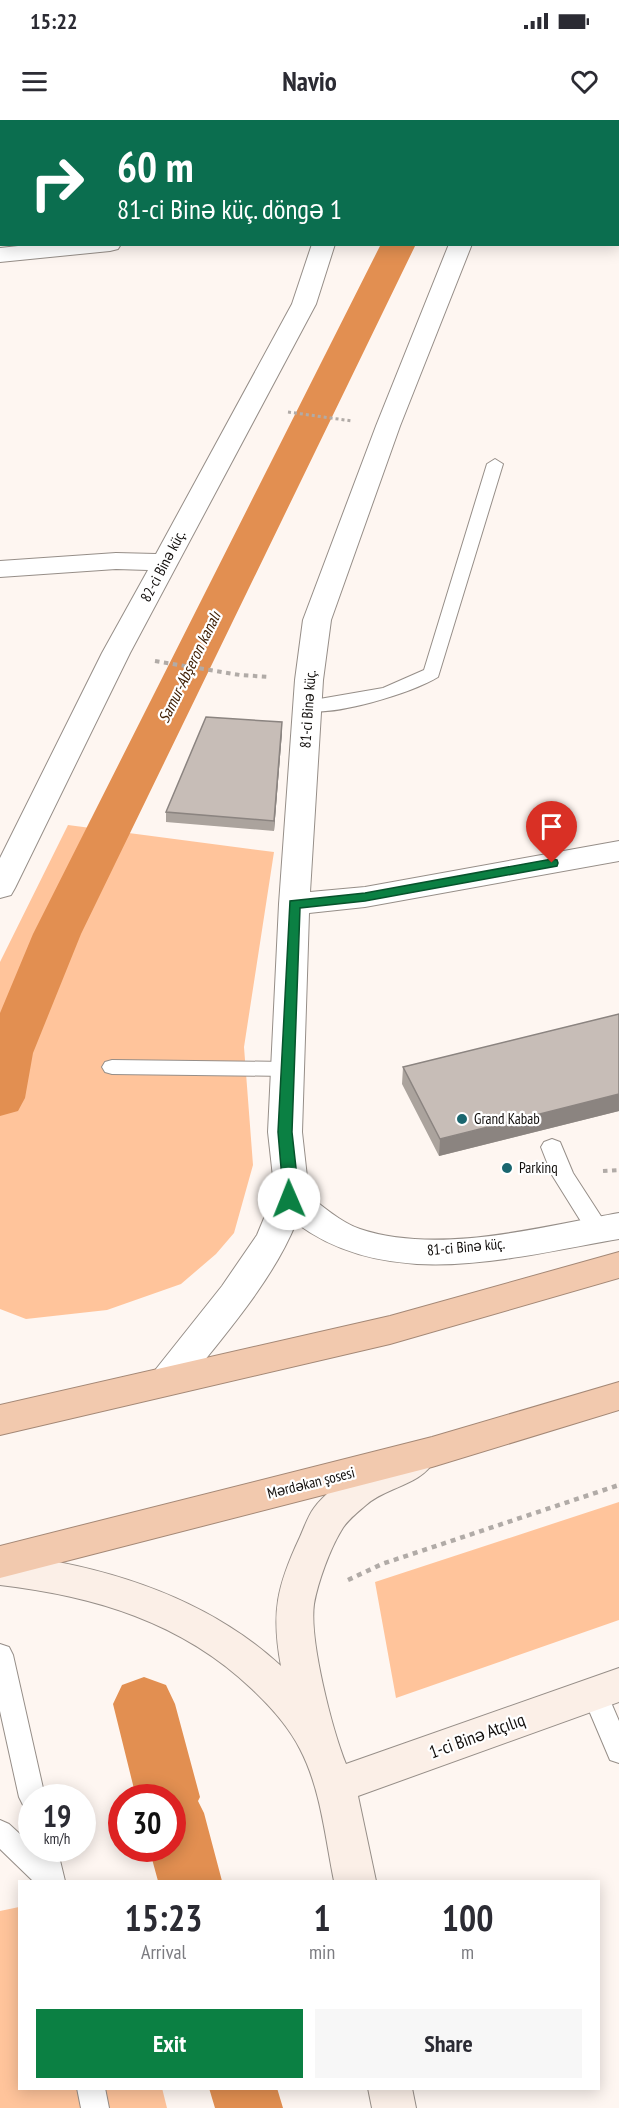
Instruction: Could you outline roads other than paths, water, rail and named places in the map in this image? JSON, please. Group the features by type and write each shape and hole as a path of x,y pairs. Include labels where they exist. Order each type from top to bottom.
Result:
{"highway":[{"path":"0,1420 390,1329 619,1265"},
{"name":"Mərdəkan şosesi","path":"0,1562 432,1452 619,1396"}],"street":[{"path":"0,255 90,246"},
{"name":"82-ci Binə küç.","path":"0,888 164,562 304,304 323,246"},
{"name":"81-ci Binə küç.","path":"169,1379 234,1296 272,1240 289,1199 290,1177 285,1132 294,904 308,706 317,620 388,426 460,246"},
{"path":"0,569 93,562 164,562"},
{"path":"294,904 365,897 619,851"},
{"name":"81-ci Binə küç.","path":"289,1199 349,1239 386,1249 428,1252 478,1248 609,1228"},
{"path":"356,1880 335,1786 316,1738 296,1641 295,1604 309,1558 327,1519 355,1492 432,1452"},
{"path":"0,1569 38,1572 87,1581 167,1610 239,1652 281,1691 316,1738"},
{"name":"1-ci Binə Atçılıq","path":"335,1786 607,1689"},
{"path":"390,2090 393,2108"}],"lane":[{"path":"308,706 346,702 421,682 432,673 495,464"},
{"path":"112,1067 287,1069"},
{"path":"552,1147 563,1175 609,1228"},
{"path":"0,1655 29,1784"},
{"path":"607,1689 619,1752"},
{"path":"0,1832 50,1880"},
{"path":"47,1862 51,1880"},
{"path":"91,2090 95,2108"}],"waterway":[{"name":"Samur-Abşeron kanalı","path":"0,1098 8,1053 57,934 398,246"},
{"name":"Samur-Abşeron kanalı","path":"144,1704 165,1784"},
{"name":"Samur-Abşeron kanalı","path":"185,1862 190,1880"},
{"name":"Samur-Abşeron kanalı","path":"244,2090 249,2108"}],"place":[{"name":"Grand Kabab","path":"462,1119"},
{"name":"Parkinq","path":"507,1168"}]}
